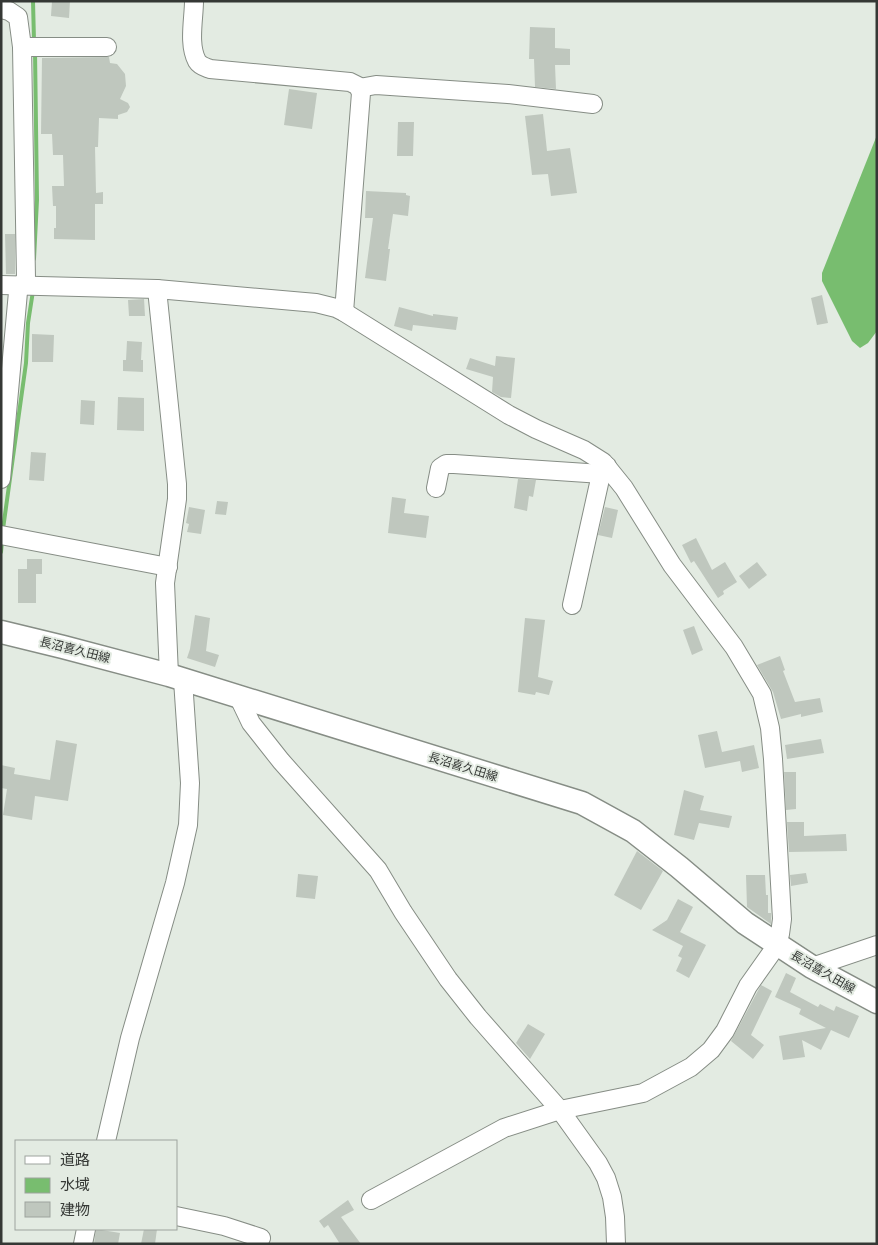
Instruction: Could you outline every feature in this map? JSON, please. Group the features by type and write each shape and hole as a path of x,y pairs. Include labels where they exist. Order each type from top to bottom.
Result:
{"main road":[{"name":"長沼喜久田線","path":"1,632 176,677 582,803 632,831 679,867 745,924 777,946 877,1002"}],"street":[{"path":"194,1 193,41 197,61 201,66 210,69 350,82 359,88 361,94 344,312"},
{"path":"1,9 10,11 18,18 22,47 26,278 18,292 1,479"},
{"path":"22,47 108,47"},
{"path":"359,88 376,85 405,86 508,94 594,104"},
{"path":"1,285 157,289 316,303 344,312 480,398 536,429 584,450 603,462 604,470 572,605"},
{"path":"106,1140 130,1038 170,902 188,825 190,783 165,593 178,499 157,289"},
{"path":"371,1200 504,1128 560,1110 643,1093 691,1067 711,1050 725,1031 748,986 777,946 782,919 773,759 770,728 762,694 734,647 672,565 624,488 604,470 450,464 443,466 438,471 436,488"},
{"path":"1,535 168,567"},
{"path":"239,698 251,722 262,738 378,870 403,912 448,979 478,1017 560,1110 598,1163 606,1178 612,1197 616,1244"},
{"path":"812,967 877,945"},
{"path":"178,1216 224,1226 260,1238"},
{"path":"83,1244 86,1230"}],"water":[{"path":"877,135 877,331 868,343 860,348 852,341 822,281 822,273"}],"building":[{"path":"52,1 70,1 69,18 51,16"},
{"path":"530,27 555,28 555,48 570,49 570,65 555,65 556,89 535,87 534,59 529,59"},
{"path":"109,57 110,63 117,64 125,74 126,86 120,99 128,103 130,107 127,112 118,115 118,119 99,118 98,147 95,147 96,193 103,192 103,204 95,204 95,240 54,239 56,206 53,206 52,186 64,186 63,155 53,155 52,134 41,134 42,58"},
{"path":"289,89 317,93 312,129 284,125"},
{"path":"543,114 547,151 570,148 577,193 551,196 548,174 532,175 525,116"},
{"path":"398,122 414,122 413,156 397,156"},
{"path":"366,191 406,193 406,195 410,196 408,216 393,214 386,281 365,278 373,218 365,218"},
{"path":"5,234 15,234 15,274 6,274"},
{"path":"822,295 828,323 817,325 811,298"},
{"path":"144,299 145,316 129,316 128,300"},
{"path":"399,307 433,316 433,314 458,317 456,330 413,325 412,331 394,326"},
{"path":"32,334 54,335 53,362 32,362"},
{"path":"127,341 142,342 141,360 143,360 143,372 123,371 123,360 126,360"},
{"path":"496,356 515,358 511,398 501,397 492,392 493,377 466,369 470,358 495,366"},
{"path":"118,397 144,398 144,431 117,430"},
{"path":"81,400 95,401 94,425 80,424"},
{"path":"31,452 46,453 44,481 29,480"},
{"path":"518,479 536,480 533,497 529,496 527,511 514,508"},
{"path":"392,497 406,499 404,513 429,516 426,538 388,533"},
{"path":"217,501 228,502 226,515 215,514"},
{"path":"189,507 205,510 201,534 187,532 189,524 186,523"},
{"path":"605,507 618,510 612,538 598,535"},
{"path":"696,538 712,570 725,562 737,582 723,591 724,594 718,598 694,561 691,563 682,545"},
{"path":"27,559 42,559 42,574 36,574 36,603 18,603 18,569 27,569"},
{"path":"757,562 767,575 749,589 739,576"},
{"path":"195,615 210,618 206,651 219,655 215,667 187,658"},
{"path":"525,618 545,620 538,677 553,681 549,695 536,692 535,695 518,692"},
{"path":"694,626 703,650 692,655 683,630"},
{"path":"780,656 785,670 783,671 795,702 820,698 823,712 801,717 801,714 781,719 773,692 757,665"},
{"path":"717,731 722,752 754,745 759,768 742,772 740,761 705,768 698,735"},
{"path":"821,739 824,753 787,759 785,745"},
{"path":"56,740 77,744 68,801 35,796 32,820 3,815 7,789 1,788 1,765 15,768 14,774 50,780"},
{"path":"784,772 796,772 796,809 786,810"},
{"path":"684,790 704,796 700,810 732,816 729,828 699,823 694,840 674,835"},
{"path":"787,822 804,822 804,836 846,834 847,851 789,852"},
{"path":"637,851 663,871 641,910 614,895"},
{"path":"806,873 808,883 791,886 790,875"},
{"path":"298,874 318,876 315,899 296,897"},
{"path":"746,875 765,875 768,913 771,913 771,924 747,907"},
{"path":"678,899 693,907 680,932 706,945 689,978 676,971 682,958 678,956 683,946 652,930 667,920"},
{"path":"786,973 796,978 790,992 818,1007 820,1004 834,1011 836,1006 859,1016 849,1038 831,1030 821,1050 802,1040 805,1057 783,1060 779,1036 826,1028 799,1014 801,1009 775,997"},
{"path":"761,985 772,991 751,1035 764,1045 753,1059 731,1041"},
{"path":"528,1024 545,1034 530,1059 516,1043"},
{"path":"348,1200 354,1210 341,1217 361,1244 340,1244 328,1225 324,1228 319,1221"},
{"path":"96,1230 120,1233 118,1244 94,1244"},
{"path":"144,1230 157,1230 155,1244 141,1244"}],"waterway":[{"path":"33,1 34,41"},
{"path":"34,259 37,200 35,51"},
{"path":"3,529 26,363 28,323 33,291"},
{"path":"1,552 2,541"}]}
